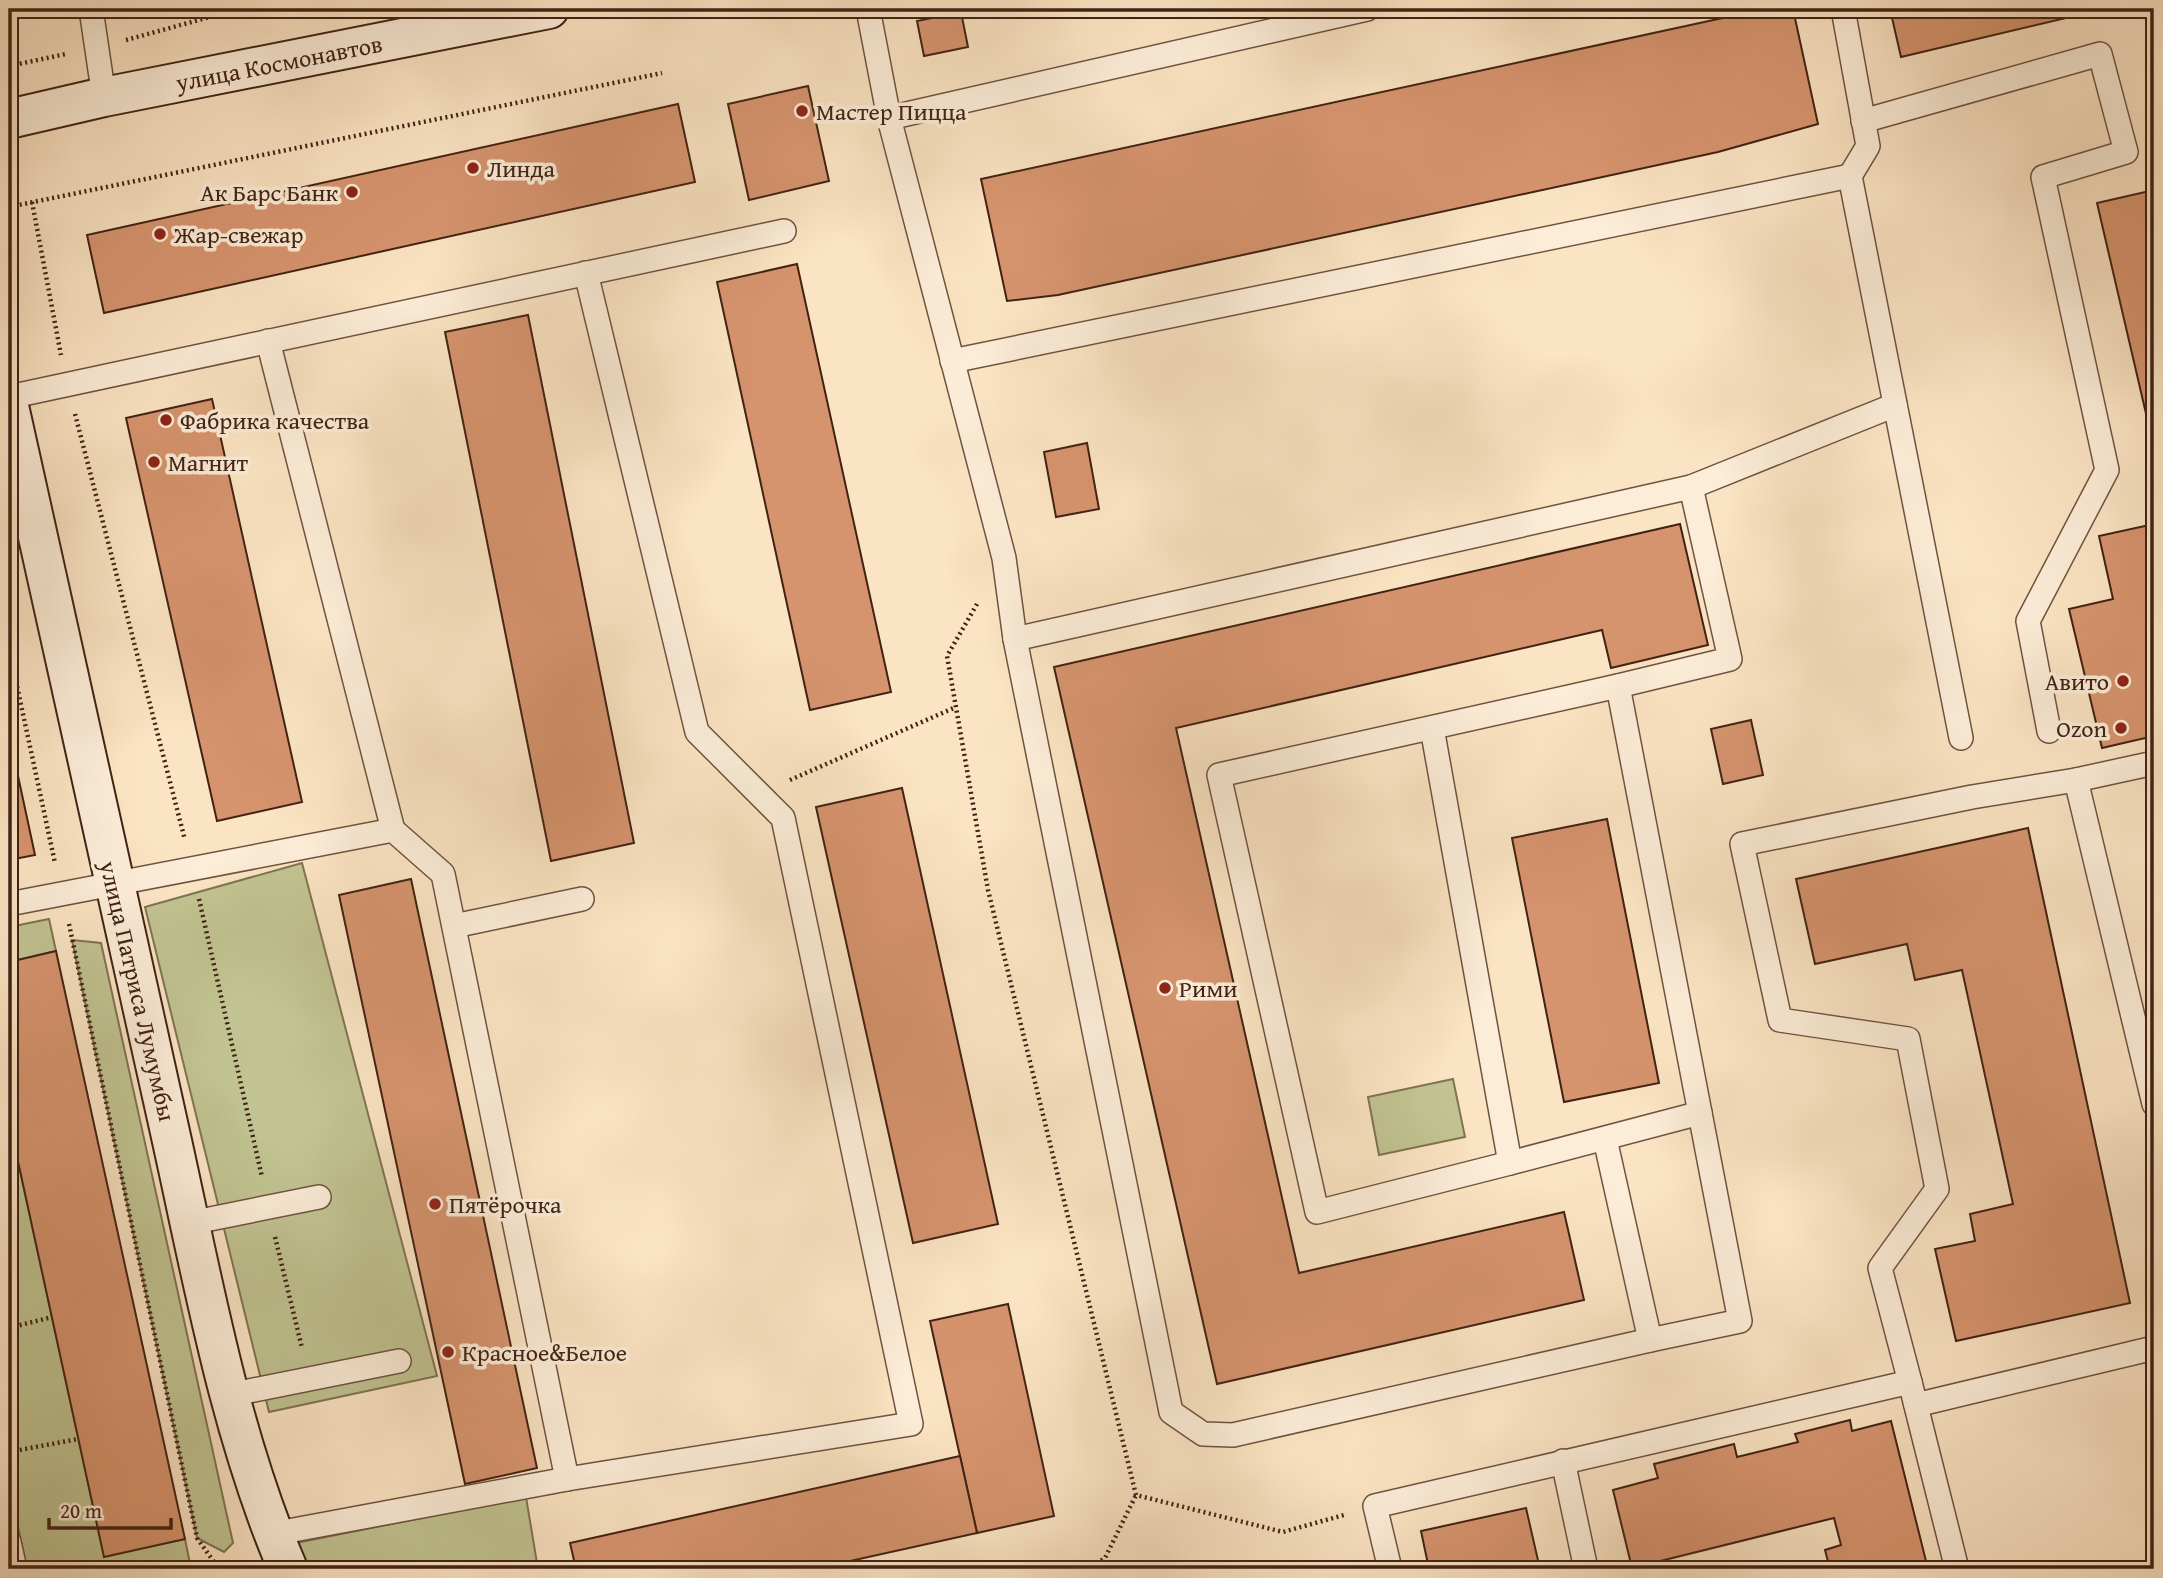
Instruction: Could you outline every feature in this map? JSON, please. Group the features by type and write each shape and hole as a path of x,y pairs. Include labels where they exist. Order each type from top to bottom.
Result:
{"street":[{"name":"улица Космонавтов","path":"9,119 104,97 549,9"},
{"name":"улица Патриса Лумумбы","path":"9,406 229,1395 272,1534 288,1569"}],"lane":[{"path":"90,9 104,97"},
{"path":"868,9 889,118 1004,558 1015,639 1171,1412 1203,1434 1233,1435 1740,1321 1618,686"},
{"path":"889,118 1367,9"},
{"path":"1843,9 1868,146 1850,176 1961,738"},
{"path":"1863,121 2100,54 2126,152 2043,177 2107,470 2028,621 2049,731"},
{"path":"952,361 1850,176"},
{"path":"9,397 783,231"},
{"path":"272,1534 567,1479 911,1424 783,818 697,732 586,273"},
{"path":"268,341 393,830 443,874 567,1479"},
{"path":"1015,639 1692,486 1895,405"},
{"path":"1692,486 1730,659 1219,775 1317,1212 1700,1113"},
{"path":"1432,728 1510,1163"},
{"path":"1957,1569 1880,1268 1937,1189 1908,1039 1780,1020 1742,844 2154,763"},
{"path":"2076,780 2154,1104"},
{"path":"9,904 393,830"},
{"path":"454,926 582,899"},
{"path":"1605,1139 1650,1340"},
{"path":"190,1223 319,1197"},
{"path":"1916,1405 2154,1348"},
{"path":"229,1395 399,1361"},
{"path":"1390,1569 1375,1506 1910,1382"},
{"path":"1563,1461 1587,1569"},
{"path":"9,1542 15,1569"}],"path":[{"path":"9,66 96,48 239,9"},
{"path":"9,207 662,73"},
{"path":"32,202 67,385 192,868 268,1207 310,1379"},
{"path":"1004,558 947,656 988,890 1136,1495 1105,1558 1087,1569"},
{"path":"9,649 57,869"},
{"path":"759,793 956,707"},
{"path":"66,913 197,1538 219,1569"},
{"path":"9,1328 52,1317"},
{"path":"9,1451 78,1438"},
{"path":"1136,1495 1283,1532 1375,1506"}],"green space":[{"path":"302,863 437,1376 269,1412 145,907"},
{"path":"49,919 56,951 9,962 9,927"},
{"path":"72,940 101,943 233,1543 224,1552 197,1538"},
{"path":"1453,1079 1465,1137 1379,1155 1368,1097"},
{"path":"9,1120 104,1556 185,1539 191,1569 27,1569 9,1484"},
{"path":"526,1497 538,1569 303,1569 291,1544"}],"building":[{"path":"1764,9 1793,9 1818,124 1718,152 1058,295 1007,301 981,179"},
{"path":"1890,9 2104,9 1901,57"},
{"path":"2145,9 2154,9 2154,50"},
{"path":"961,12 968,47 924,56 917,21"},
{"path":"808,86 829,181 749,200 728,104"},
{"path":"678,104 695,182 104,313 87,235"},
{"path":"2154,190 2154,448 2097,203"},
{"path":"797,264 891,692 810,710 717,282"},
{"path":"528,315 634,843 551,861 445,332"},
{"path":"212,399 302,802 217,821 126,418"},
{"path":"1087,443 1099,509 1056,517 1044,452"},
{"path":"1680,524 1708,645 1611,668 1602,630 1176,728 1299,1273 1564,1212 1584,1300 1217,1384 1054,667"},
{"path":"2154,524 2154,736 2102,748 2069,609 2113,599 2099,536"},
{"path":"1751,720 1763,775 1723,784 1711,729"},
{"path":"9,734 35,855 9,860"},
{"path":"902,788 998,1224 913,1243 816,807"},
{"path":"1607,819 1659,1083 1564,1102 1512,838"},
{"path":"2028,828 2130,1303 1956,1341 1935,1249 1975,1241 1970,1214 2013,1204 1962,970 1915,980 1907,944 1815,964 1796,879"},
{"path":"411,879 537,1468 465,1484 339,895"},
{"path":"56,951 185,1539 104,1557 9,1120 9,962"},
{"path":"1008,1304 1054,1516 977,1533 930,1321"},
{"path":"1850,1420 1852,1431 1891,1421 1928,1569 1830,1569 1825,1550 1841,1545 1834,1518 1632,1568 1613,1490 1658,1478 1654,1464 1734,1444 1737,1457 1798,1442 1795,1434"},
{"path":"960,1456 977,1533 814,1569 576,1569 570,1543"},
{"path":"1526,1508 1540,1569 1429,1569 1421,1531"}],"place":[{"name":"Мастер Пицца","path":"802,111"},
{"name":"Линда","path":"473,168"},
{"name":"Ак Барс Банк","path":"352,192"},
{"name":"Жар-свежар","path":"160,234"},
{"name":"Фабрика качества","path":"166,420"},
{"name":"Магнит","path":"154,462"},
{"name":"Авито","path":"2123,681"},
{"name":"Ozon","path":"2121,728"},
{"name":"Рими","path":"1165,988"},
{"name":"Пятёрочка","path":"435,1204"},
{"name":"Красное&Белое","path":"448,1352"}]}
